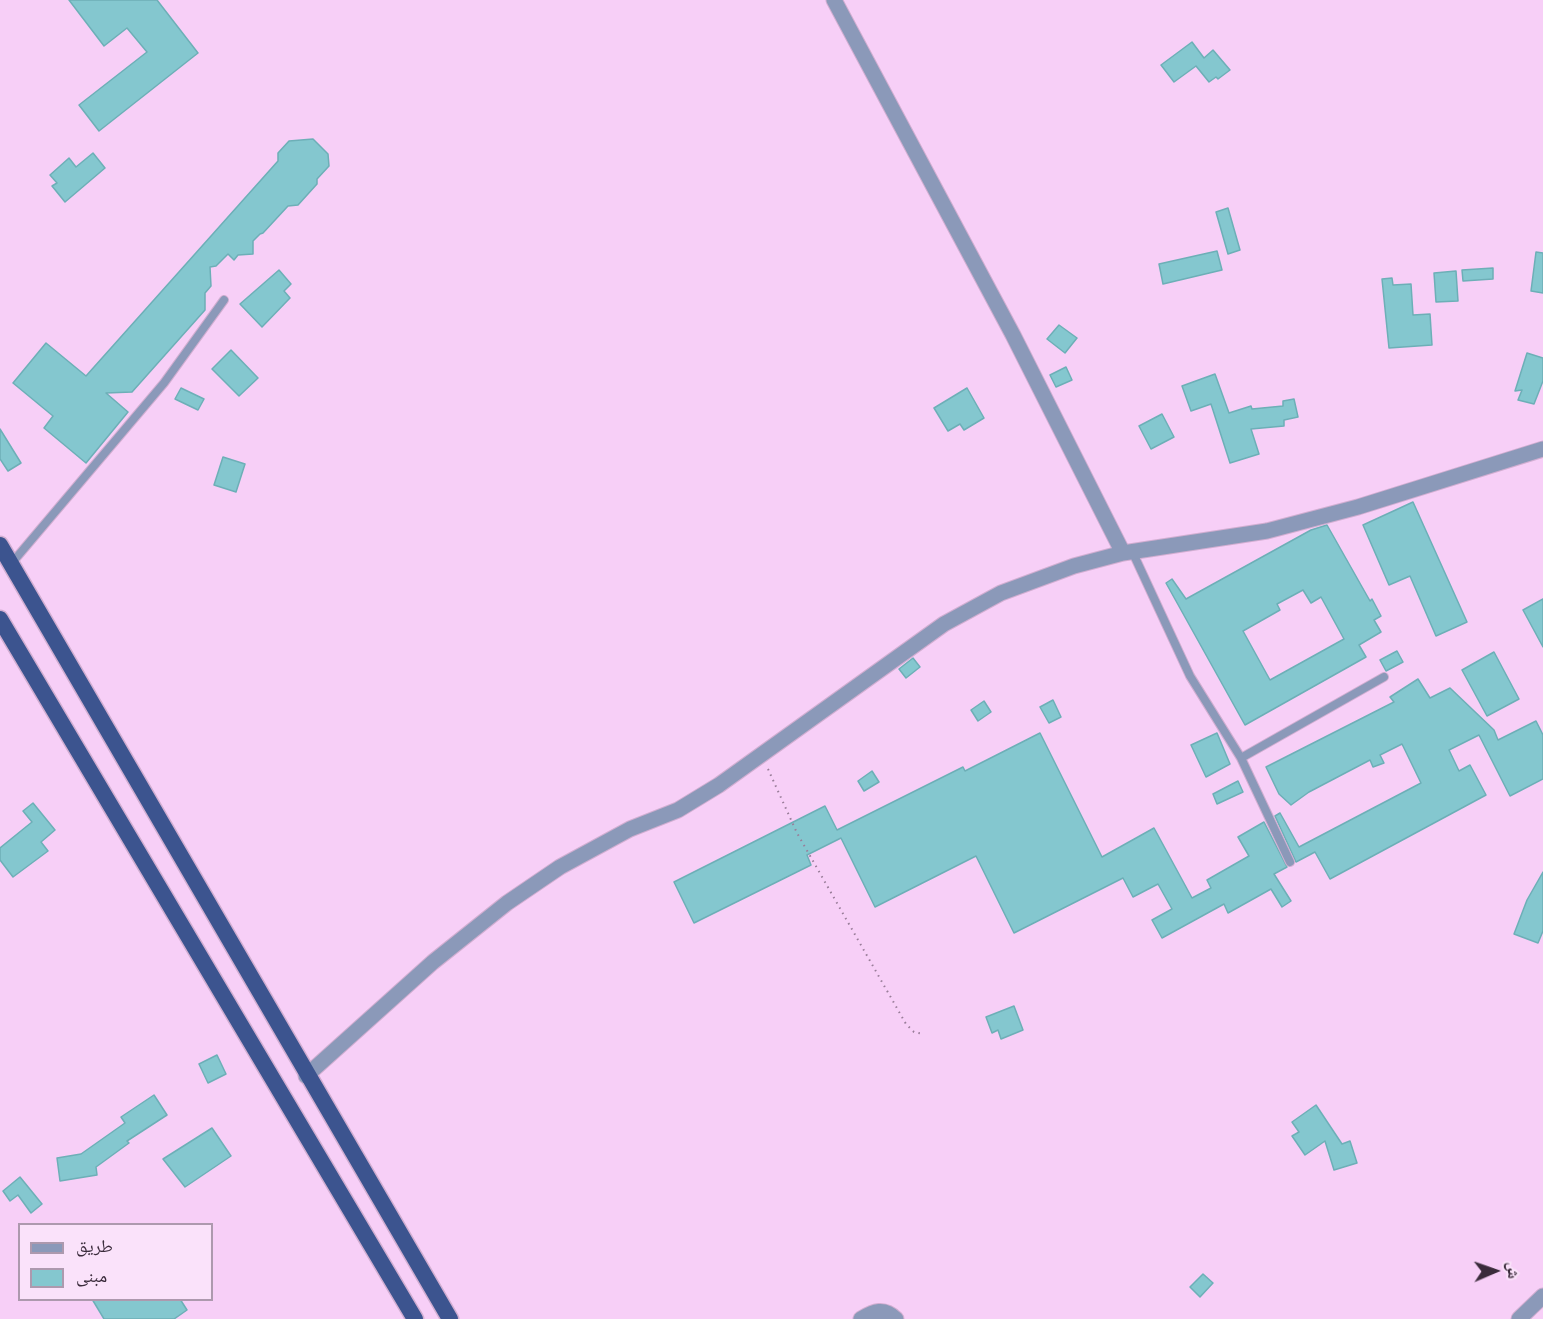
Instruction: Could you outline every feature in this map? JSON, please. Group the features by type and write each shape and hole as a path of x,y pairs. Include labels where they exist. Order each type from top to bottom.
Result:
{"highway":[{"path":"0,545 306,1076 450,1319"},
{"path":"0,619 415,1319"}],"street":[{"path":"834,0 1128,552"},
{"path":"306,1076 433,962 507,903 560,867 630,829 678,810 762,755 944,624 1001,593 1074,566 1128,552 1267,531 1402,494 1543,449"},
{"path":"1519,1319 1543,1296"},
{"path":"861,1319 874,1311 883,1311 896,1319"}],"lane":[{"path":"11,564 164,382 224,300"},
{"path":"1128,552 1190,676 1241,758 1290,862"},
{"path":"1241,758 1384,677"}],"path":[{"path":"762,755 797,832 848,925 906,1024 914,1032 923,1034"}],"building":[{"path":"69,0 157,0 198,53 99,131 79,105 147,52 127,28 104,46"},
{"path":"1192,42 1204,58 1213,50 1230,70 1218,79 1216,77 1209,82 1196,66 1174,82 1161,65"},
{"path":"313,139 328,154 329,166 317,179 317,184 298,205 288,206 253,241 253,254 238,255 234,260 228,254 216,266 210,267 211,286 205,293 205,310 132,392 106,393 128,412 86,463 44,428 53,416 13,383 46,343 86,376 278,161 278,153 289,141"},
{"path":"93,153 105,168 65,202 52,186 57,183 50,175 69,158 76,167"},
{"path":"1228,208 1240,250 1228,254 1216,212"},
{"path":"1217,251 1222,270 1163,284 1159,264"},
{"path":"1536,252 1543,253 1543,293 1531,291"},
{"path":"1493,268 1493,279 1463,281 1462,270"},
{"path":"279,270 291,284 284,291 290,298 262,327 240,304"},
{"path":"1456,271 1458,301 1436,302 1434,273"},
{"path":"1392,278 1393,285 1411,284 1413,315 1430,314 1432,345 1389,348 1382,279"},
{"path":"1059,325 1077,338 1065,353 1047,339"},
{"path":"231,350 258,378 239,396 212,369"},
{"path":"1527,353 1543,358 1543,381 1534,404 1518,400 1522,390 1515,391"},
{"path":"1066,367 1072,380 1056,387 1050,375"},
{"path":"1215,374 1229,413 1251,406 1252,409 1283,406 1283,401 1294,399 1298,417 1284,420 1284,426 1251,429 1259,454 1230,463 1211,404 1191,411 1182,386"},
{"path":"181,388 204,399 198,410 175,399"},
{"path":"967,388 984,418 964,430 960,424 948,431 934,408"},
{"path":"1162,414 1174,437 1151,449 1139,426"},
{"path":"0,429 21,463 8,471 0,459"},
{"path":"223,457 245,464 236,492 214,485"},
{"path":"1413,502 1467,622 1436,636 1410,576 1389,585 1363,525"},
{"path":"1327,525 1370,601 1372,599 1381,616 1374,620 1381,632 1359,645 1366,657 1245,725 1166,583 1172,579 1186,599 1311,530","holes":["1303,590 1311,603 1321,597 1344,639 1270,680 1243,631 1280,610 1277,604"]},
{"path":"1543,599 1543,647 1523,610"},
{"path":"1397,651 1403,662 1386,671 1380,660"},
{"path":"1494,652 1519,699 1487,716 1462,670"},
{"path":"913,658 920,667 906,678 899,669"},
{"path":"1418,679 1430,698 1450,688 1494,730 1498,740 1536,721 1543,735 1543,779 1510,796 1479,735 1449,750 1459,771 1470,765 1486,795 1330,879 1315,852 1296,862 1275,816 1280,813 1299,847 1421,783 1402,744 1380,755 1384,763 1373,767 1370,760 1309,792 1291,805 1279,794 1266,767 1394,702 1390,697"},
{"path":"1053,700 1061,717 1049,723 1040,707"},
{"path":"984,701 991,712 978,721 971,710"},
{"path":"1040,733 1102,857 1154,828 1192,898 1211,888 1207,880 1249,856 1238,837 1264,822 1287,867 1274,874 1291,901 1282,907 1271,889 1228,913 1224,904 1162,938 1152,920 1172,909 1158,884 1133,897 1123,878 1014,933 976,856 875,907 841,838 807,855 811,865 694,923 674,882 825,806 837,830 963,767 965,771"},
{"path":"1217,733 1230,764 1206,777 1191,745"},
{"path":"872,771 879,782 864,791 858,781"},
{"path":"1238,781 1243,792 1217,804 1213,794"},
{"path":"33,803 55,830 41,842 48,851 13,877 0,860 0,848 32,822 23,811"},
{"path":"1543,872 1543,931 1538,943 1514,934 1527,900"},
{"path":"1014,1006 1023,1030 1001,1039 998,1030 992,1033 986,1017"},
{"path":"217,1055 226,1074 208,1083 199,1064"},
{"path":"154,1095 167,1115 127,1141 129,1143 96,1167 97,1175 60,1181 57,1158 81,1154 125,1123 121,1117"},
{"path":"1316,1105 1342,1144 1350,1141 1357,1163 1334,1170 1325,1141 1305,1155 1292,1136 1299,1132 1292,1122"},
{"path":"212,1128 231,1156 185,1187 163,1159"},
{"path":"20,1177 42,1204 31,1213 18,1195 10,1201 3,1191"},
{"path":"1203,1274 1213,1283 1200,1297 1190,1287"},
{"path":"93,1301 181,1301 187,1310 174,1319 104,1319"}]}
